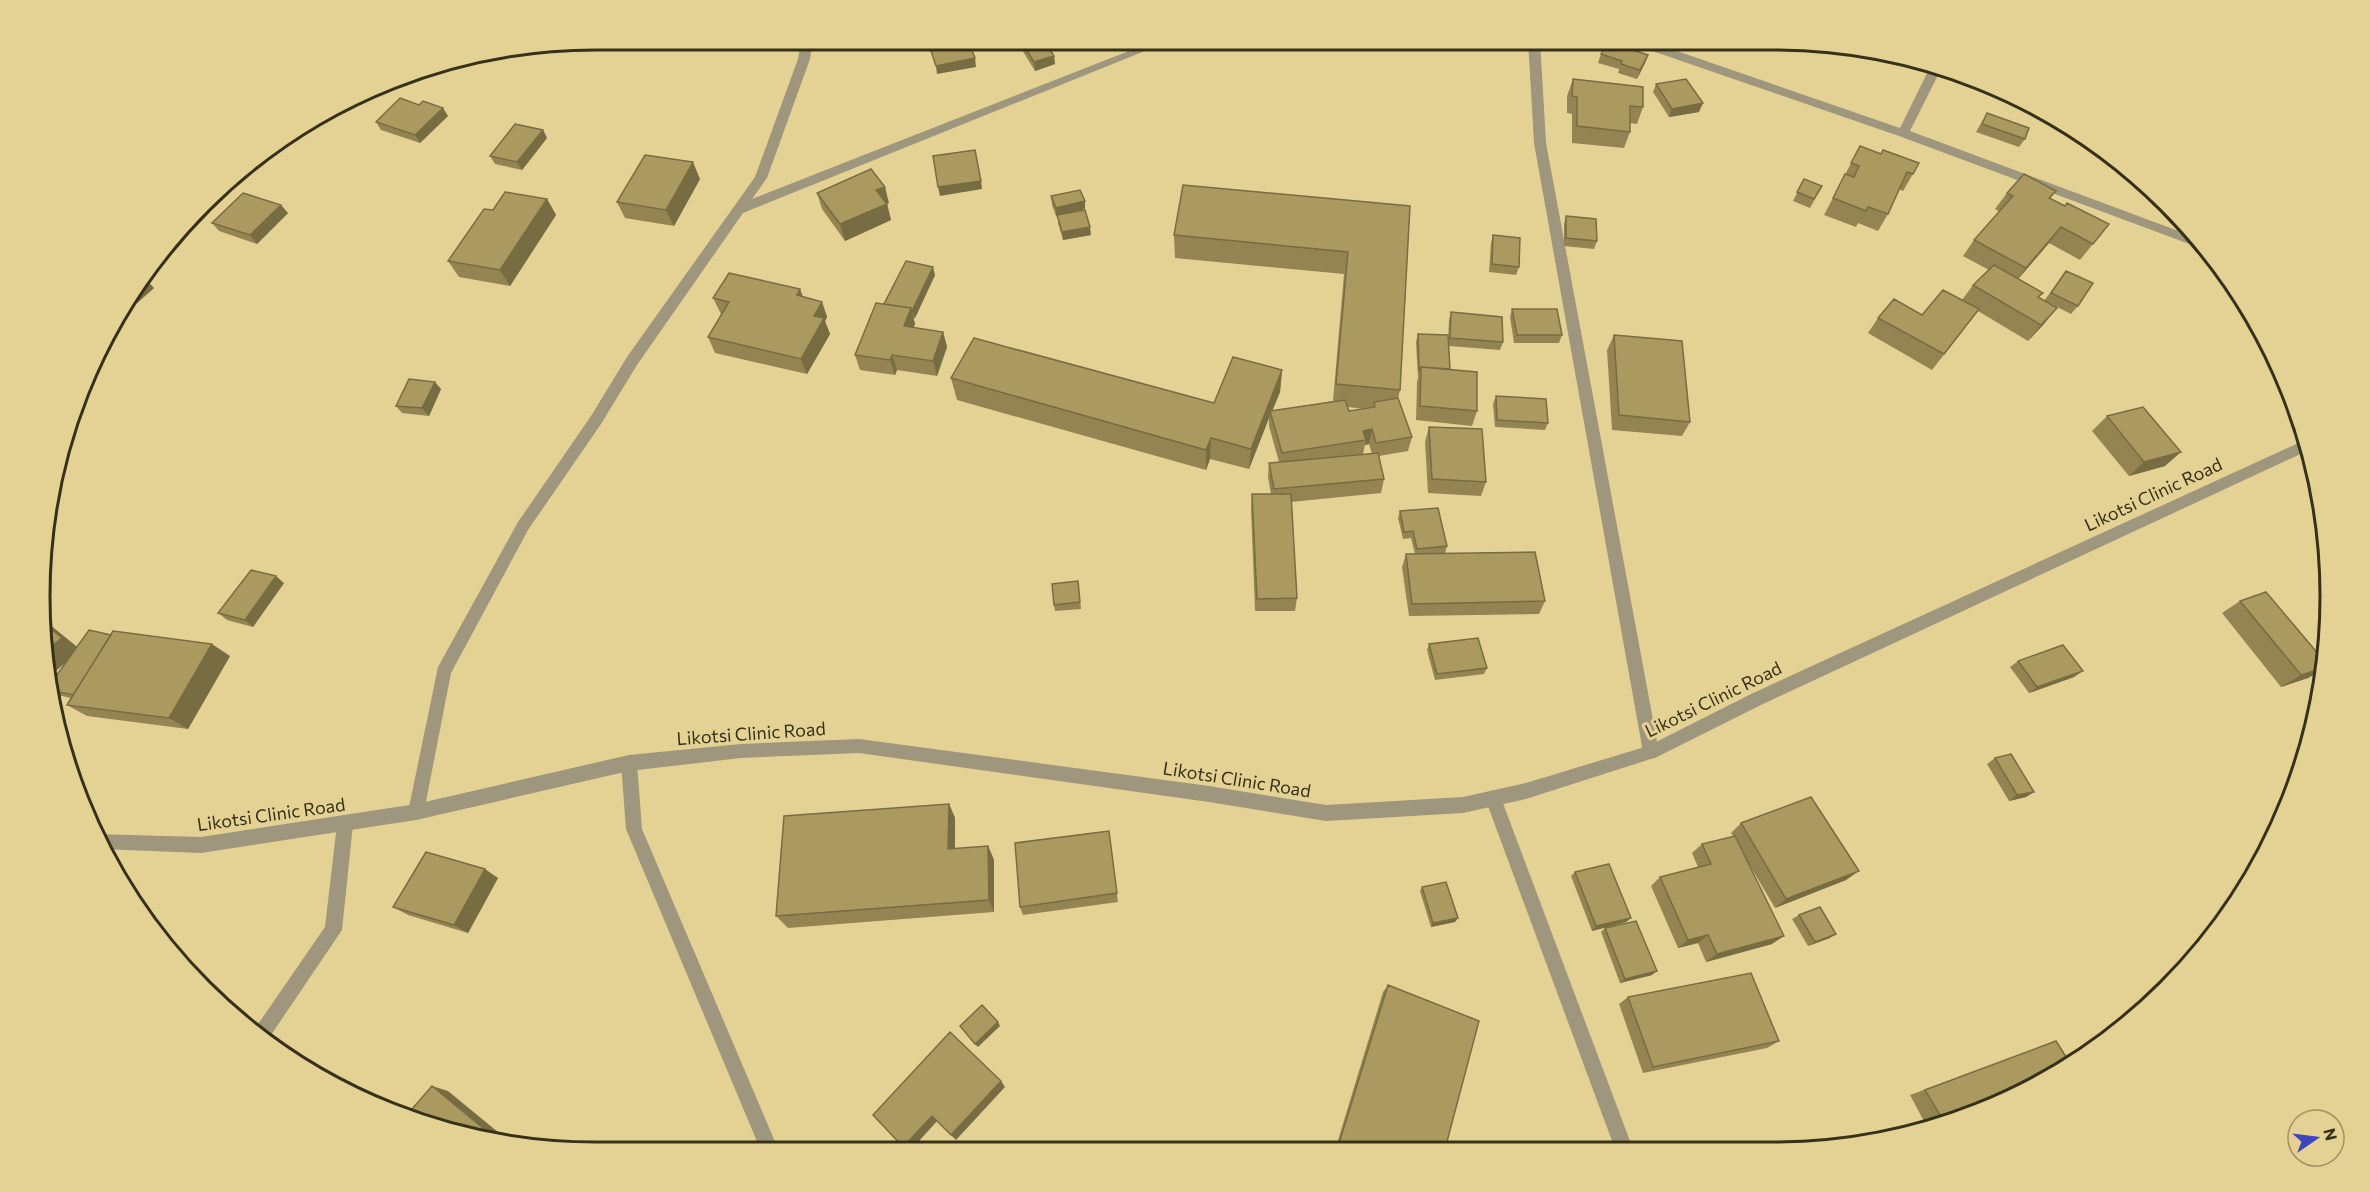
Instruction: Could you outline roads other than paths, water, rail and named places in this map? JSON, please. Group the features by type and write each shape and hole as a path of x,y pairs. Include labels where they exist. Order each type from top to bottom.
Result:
{"street":[{"path":"416,813 443,672 523,525 596,420 632,361 761,178 805,50"},
{"path":"738,210 1141,50"},
{"path":"1535,50 1540,143 1651,752"},
{"path":"1662,50 1903,133 2187,239"},
{"path":"1903,133 1933,74"},
{"name":"Likotsi Clinic Road","path":"108,841 201,845 416,813 629,763 741,751 859,746 1163,787 1326,813 1463,805 1526,791 1651,752 1757,699 2300,448"},
{"path":"629,763 634,830 766,1142"},
{"path":"1493,798 1621,1142"},
{"path":"264,1030 333,930 345,824"}]}
